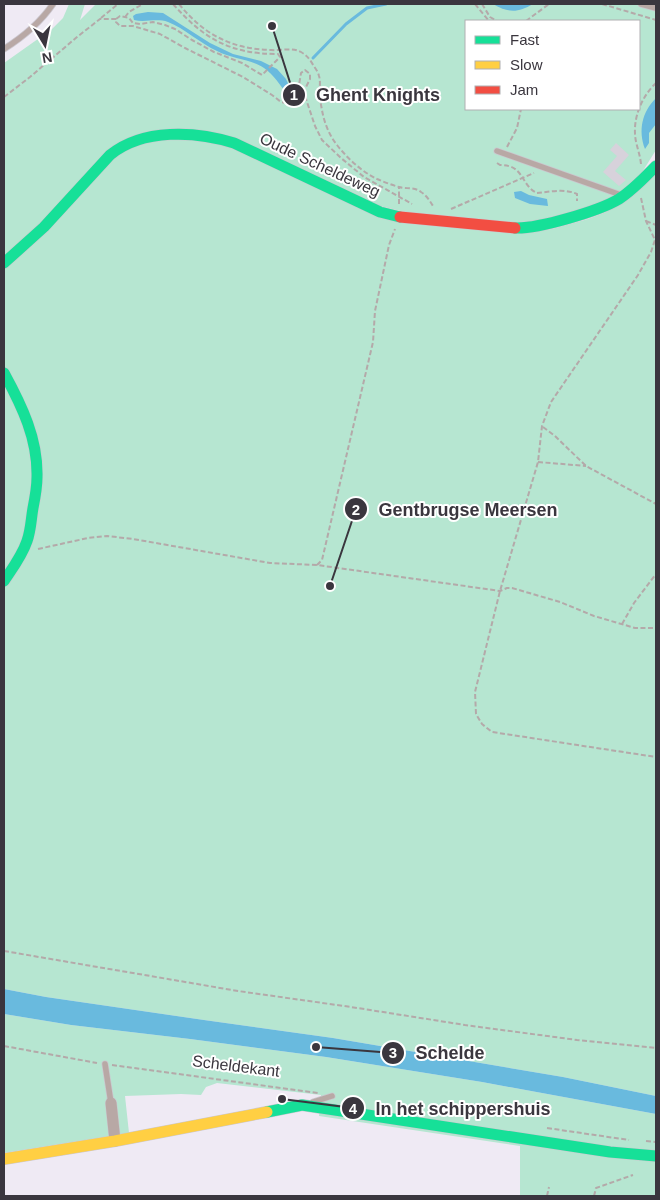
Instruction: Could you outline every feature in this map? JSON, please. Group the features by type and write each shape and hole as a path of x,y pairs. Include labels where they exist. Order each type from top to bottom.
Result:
{"street":[{"name":"Oude Scheldeweg","path":"4,263 49,222 110,154 125,144 154,136 214,137 234,143 380,212 399,217 500,227 519,228 550,223 580,215 617,200 638,185 656,166"},
{"path":"4,373 23,409 36,448 37,472 30,530 23,551 4,582"},
{"path":"112,1103 115,1140"},
{"path":"4,1159 302,1105 538,1142 656,1156"}],"lane":[{"path":"4,49 28,33 41,20 52,4"},
{"path":"641,4 656,8"},
{"path":"500,152 623,196"},
{"path":"105,1064 112,1103"},
{"path":"302,1105 332,1096"}],"path":[{"path":"4,97 118,4"},
{"path":"124,17 143,4"},
{"path":"100,19 116,19 120,16 128,18 133,23 152,22 165,24 214,52 242,63 262,75 280,57 278,54 259,54 243,51 212,39 173,4"},
{"path":"180,4 203,28 239,46 258,50 292,49 300,51 307,56 320,77 322,112 336,144 364,172 378,180 399,187 399,217 389,245 375,311 373,342 322,560 317,565"},
{"path":"475,4 488,20"},
{"path":"482,4 490,17 494,20"},
{"path":"527,20 548,4"},
{"path":"602,4 656,20"},
{"path":"116,19 120,26 133,26 160,34 220,64 281,102 287,103 294,100 298,91 301,73 305,70 310,74 310,79 305,89 305,96 322,140 364,177 414,206"},
{"path":"521,110 517,128 509,144 500,152 497,163 506,165 519,172 527,186 537,193 560,190 576,194 576,204"},
{"path":"638,185 646,220 656,240 638,275 551,402 542,426 538,462 500,590 475,692 476,714 482,724 492,732 656,756"},
{"path":"646,220 656,225"},
{"path":"542,426 556,436 586,466 656,504"},
{"path":"538,462 586,466"},
{"path":"23,551 88,538 107,536 133,539 270,562 317,565 500,590 512,588 560,602 594,616 635,628 656,628"},
{"path":"622,624 634,603 656,574"},
{"path":"4,951 238,991 539,1035 656,1048"},
{"name":"Scheldekant","path":"4,1046 105,1064 332,1096"},
{"path":"594,1196 596,1188 633,1175"},
{"path":"547,1196 549,1187"}],"green space":[{"path":"69,4 85,4 80,20 96,4 656,4 656,150 636,182 615,198 563,215 536,221 506,223 435,218 413,214 380,206 344,193 235,141 215,135 184,133 192,140 218,142 233,148 382,215 416,224 493,231 520,232 552,229 588,219 606,212 635,194 656,170 656,1096 563,1077 333,1038 46,997 4,989 4,63 52,29 63,18"},
{"path":"4,1014 71,1025 326,1057 482,1082 656,1114 656,1196 520,1196 520,1146 319,1116 321,1095 217,1083 206,1087 201,1095 125,1096 129,1133 4,1153"}],"water":[{"path":"493,4 533,4 513,11"},
{"path":"148,12 163,13 210,43 233,54 261,61 277,69 286,79 290,88 290,94 287,94 274,77 259,65 217,51 168,22 134,20 133,16 136,14"},
{"path":"656,98 656,124 649,133 649,143 645,149 642,135 643,122 647,109"},
{"path":"521,191 547,199 548,206 530,204 515,198 514,192"},
{"path":"4,989 46,997 333,1038 563,1077 656,1096 656,1114 482,1082 326,1057 71,1025 4,1014"}],"building":[{"path":"616,143 629,155 615,171 626,180 619,186 603,172 617,156 610,150"}],"waterway":[{"path":"313,58 346,24 367,8 386,4"}],"traffic: fast":[{"path":"4,263 44,227 110,155 123,146 138,140 170,134 203,136 234,143 380,212 400,217"},
{"path":"515,228 538,226 583,214 610,204 629,192 656,166"},
{"path":"4,373 28,423 37,463 36,493 28,537 20,557 4,581"},
{"path":"267,1112 302,1105 610,1152 656,1156"}],"traffic: slow":[{"path":"4,1159 115,1141 267,1112"}],"traffic: jam":[{"path":"400,217 515,228"}],"place":[{"name":"Ghent Knights","path":"272,26"},
{"name":"Gentbrugse Meersen","path":"330,586"},
{"name":"Schelde","path":"316,1047"},
{"name":"In het schippershuis","path":"282,1099"}]}
